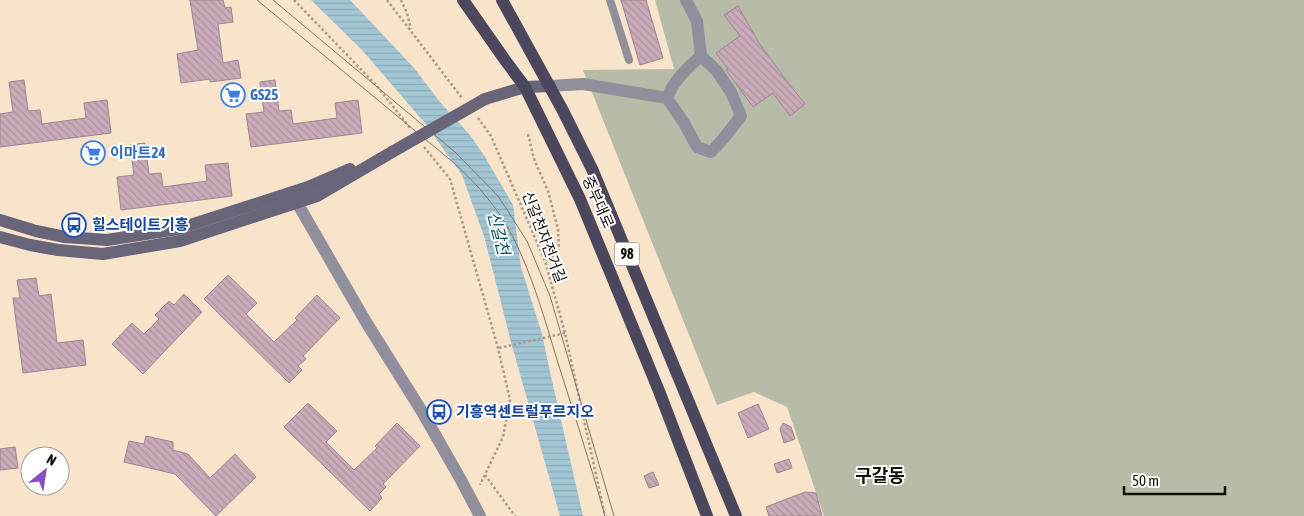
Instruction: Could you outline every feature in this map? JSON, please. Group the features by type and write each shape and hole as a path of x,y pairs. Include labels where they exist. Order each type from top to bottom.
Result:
{"main road":[{"name":"중부대로","path":"463,0 525,86 580,199 655,382 707,516"},
{"name":"중부대로","path":"502,0 550,86 593,171 736,516"}],"street":[{"path":"0,220 36,231 65,237 107,240 178,229 294,198 317,196 485,99 525,86 583,84 667,98 697,147 711,152 724,139 741,116 731,92 716,70 701,56 697,21 686,0"},
{"path":"667,98 672,87 686,69 701,56"},
{"path":"0,237 58,250 103,254 180,241 294,198"},
{"path":"294,198 366,322 421,410 480,516"}],"lane":[{"path":"610,0 629,60"}],"path":[{"path":"294,0 377,86 413,133"},
{"path":"387,0 462,98"},
{"path":"401,0 407,13 411,30"},
{"name":"신갈천자전거길","path":"474,113 491,136 545,261 566,333 605,516"},
{"path":"528,134 534,159 548,191 558,229 559,248 555,256 545,261"},
{"path":"419,140 450,179 498,348 510,400 503,437 480,485"},
{"path":"498,348 566,333"},
{"path":"485,474 515,516"}],"green space":[{"path":"655,0 1304,0 1304,516 824,516 787,407 754,392 717,405 583,70 674,69"}],"water":[{"name":"신갈천","path":"311,0 350,0 414,68 440,102 470,135 513,205 521,267 542,334 583,516 560,516 511,342 484,236 462,175 424,122 362,50"}],"building":[{"path":"190,0 223,0 225,8 231,7 233,22 218,24 223,63 238,60 241,78 210,82 210,79 181,83 177,54 198,50"},
{"path":"621,0 646,0 663,58 640,65"},
{"path":"738,6 759,43 805,104 790,116 773,93 753,107 716,53 740,36 724,15"},
{"path":"24,80 28,111 40,110 42,124 86,118 84,103 107,100 111,133 0,147 0,114 13,112 9,82"},
{"path":"275,80 279,111 291,110 293,124 337,118 335,103 358,100 362,133 251,147 246,114 264,112 260,82"},
{"path":"145,143 149,174 161,173 163,187 207,181 205,165 228,163 232,196 121,210 117,177 134,175 130,145"},
{"path":"228,275 257,303 246,314 274,342 297,320 295,318 317,295 340,318 303,356 306,359 298,366 302,370 289,383 204,299"},
{"path":"36,278 39,296 51,294 57,343 83,340 86,365 23,373 13,298 20,298 17,280"},
{"path":"184,294 202,312 143,374 112,344 132,323 144,334 159,319 155,315 169,301 174,305"},
{"path":"308,403 337,431 326,442 354,470 377,448 375,446 397,423 420,446 383,484 386,487 379,494 382,498 370,511 284,427"},
{"path":"758,404 769,429 748,438 738,413"},
{"path":"783,423 791,427 795,439 784,443 780,429"},
{"path":"146,436 173,442 173,450 188,454 210,478 235,454 256,477 216,516 175,474 124,462 129,441 144,444"},
{"path":"15,447 18,468 0,470 0,449"},
{"path":"789,459 792,468 777,473 774,464"},
{"path":"653,472 659,485 649,488 644,476"},
{"path":"805,492 816,493 822,516 769,516 766,507"}],"tram line":[{"path":"257,0 454,163 479,188 501,217 520,252 538,299 605,516"},
{"path":"273,0 455,152 498,196 527,241 550,296 614,516"}],"place":[{"name":"GS25","path":"233,95"},
{"name":"이마트24","path":"93,153"},
{"name":"힐스테이트기흥","path":"74,225"},
{"name":"기흥역센트럴푸르지오","path":"439,412"}],"district":[{"name":"구갈동","path":"880,476"}]}
